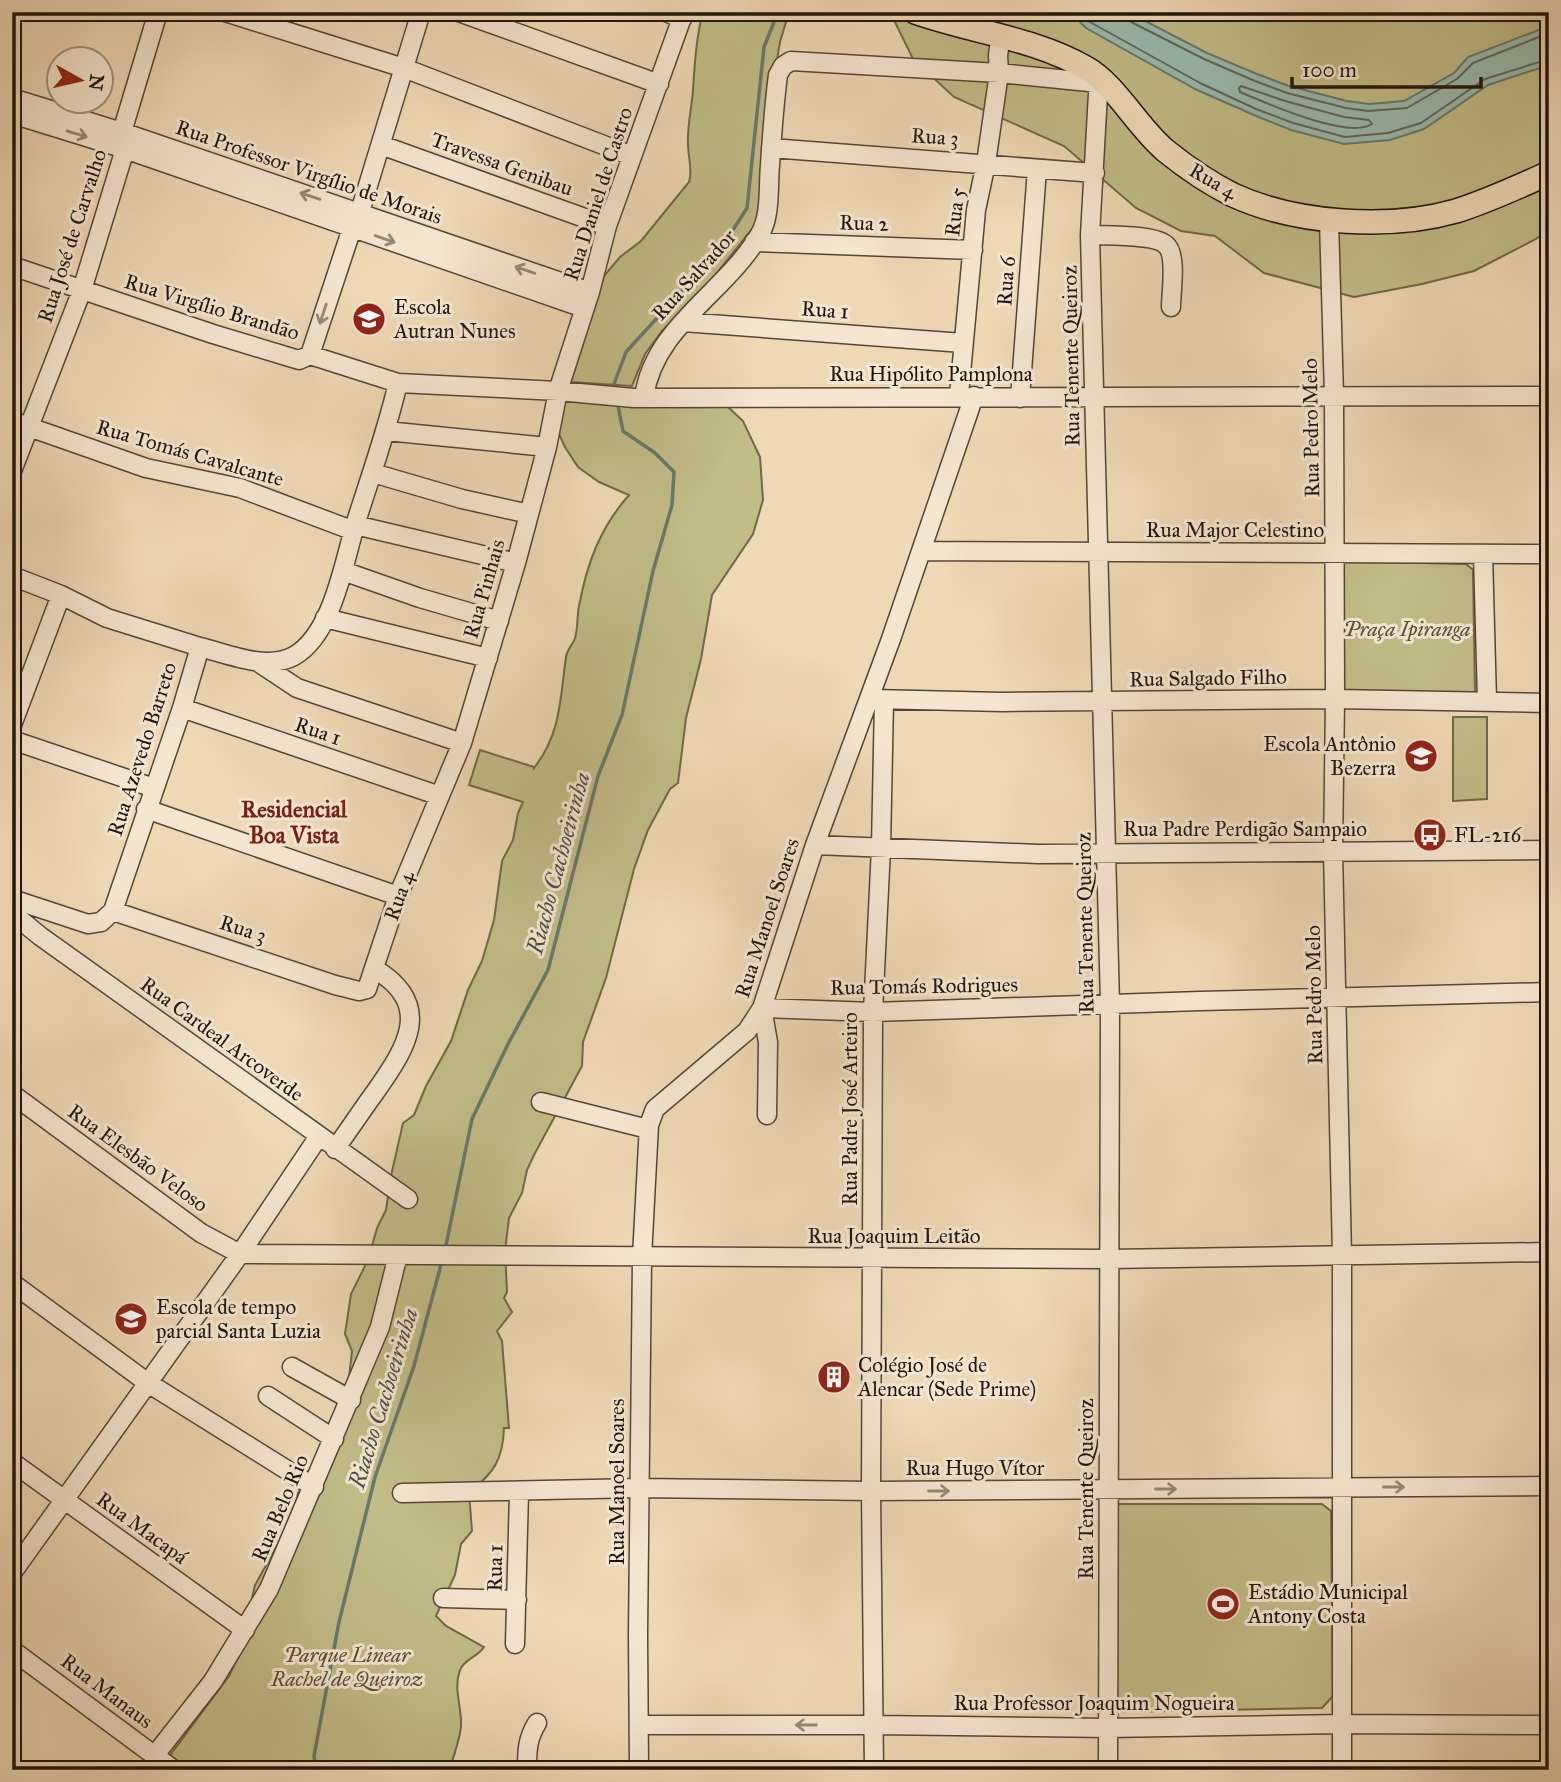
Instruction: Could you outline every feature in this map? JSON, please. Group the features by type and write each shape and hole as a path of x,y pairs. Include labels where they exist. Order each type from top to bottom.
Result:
{"main road":[{"name":"Rua 4","path":"915,12 1001,36 1061,57 1099,79 1163,149 1207,181 1259,204 1329,220 1396,221 1452,212 1549,173"}],"street":[{"name":"Rua José de Carvalho","path":"12,471 20,423 82,290 158,12"},
{"path":"225,12 404,68 632,156"},
{"path":"310,355 381,145 421,12"},
{"path":"459,12 659,84"},
{"name":"Rua Daniel de Castro","path":"558,391 607,226 659,84 677,14"},
{"name":"Rua 5","path":"967,396 963,343 976,210 999,73 1001,36"},
{"name":"Rua Salvador","path":"639,397 664,342 754,242 762,229 778,75 783,66 792,61 999,73"},
{"path":"999,73 1099,79"},
{"name":"Rua Tenente Queiroz","path":"1099,79 1090,235 1110,1004 1108,1770"},
{"name":"Rua Professor Virgílio de Morais","path":"12,98 123,140 587,300"},
{"name":"Rua Professor Virgílio de Morais","path":"12,114 123,140"},
{"name":"Travessa Genibau","path":"381,145 607,226"},
{"name":"Rua 3","path":"771,148 1095,173"},
{"name":"Rua 6","path":"1020,398 1037,169"},
{"name":"Rua Pedro Melo","path":"1329,220 1334,396 1333,851 1342,1256 1342,1770"},
{"path":"1090,235 1146,239 1162,242 1167,246 1172,262 1171,307"},
{"name":"Rua 2","path":"754,242 973,250"},
{"name":"Rua Virgílio Brandão","path":"12,266 299,360 310,355 398,383"},
{"name":"Rua 1","path":"683,322 963,343"},
{"name":"Rua Hipólito Pamplona","path":"398,383 639,397 1549,396"},
{"name":"Rua Azevedo Barreto","path":"110,914 182,708 200,647 258,662 292,657 315,636 343,571 398,383"},
{"name":"Rua Pinhais","path":"440,796 462,743 516,563 547,447 558,391"},
{"name":"Rua Manoel Soares","path":"639,1770 642,1257 648,1129 655,1109 747,1031 762,1008 815,845 876,700 967,396"},
{"name":"Rua Tomás Cavalcante","path":"20,423 146,468 240,488 355,528 516,563"},
{"path":"386,431 547,447"},
{"path":"373,473 462,499 530,514"},
{"name":"Rua Major Celestino","path":"922,551 1549,554"},
{"path":"1483,554 1487,702"},
{"path":"343,571 420,598 499,621"},
{"path":"12,576 61,595 107,618 200,647"},
{"path":"12,725 61,595"},
{"path":"325,618 488,657"},
{"path":"258,662 297,688 462,743"},
{"name":"Rua Salgado Filho","path":"876,700 1103,702 1335,699 1549,702"},
{"name":"Rua Padre José Arteiro","path":"874,1770 871,1491 873,1012 881,848 876,700"},
{"name":"Rua 1","path":"182,708 440,796"},
{"path":"12,740 154,788"},
{"name":"Rua 4","path":"359,991 367,989 398,896 440,796"},
{"path":"146,809 398,896"},
{"name":"Rua Padre Perdigão Sampaio","path":"815,845 1038,854 1549,850"},
{"path":"12,900 88,924 96,924 110,914"},
{"name":"Rua Cardeal Arcoverde","path":"12,914 408,1199"},
{"name":"Rua 3","path":"110,914 359,991"},
{"path":"335,1149 398,1060 410,1031 411,1021 402,990 374,969"},
{"name":"Rua Tomás Rodrigues","path":"762,1008 873,1012 1549,992"},
{"path":"762,1008 768,1042 767,1115"},
{"name":"Rua Elesbão Veloso","path":"12,1094 201,1233 240,1254"},
{"path":"541,1102 648,1129"},
{"path":"12,1573 240,1254 318,1136"},
{"name":"Rua Joaquim Leitão","path":"240,1254 1109,1259 1549,1252"},
{"name":"Rua Belo Rio","path":"155,1755 213,1682 270,1589 351,1400 406,1255"},
{"path":"12,1283 148,1383 314,1487"},
{"path":"292,1367 351,1400"},
{"path":"268,1396 334,1439"},
{"name":"Rua Macapá","path":"12,1461 245,1630"},
{"name":"Rua Hugo Vítor","path":"402,1493 639,1488 871,1491 1549,1486"},
{"name":"Rua 1","path":"515,1644 519,1492"},
{"path":"443,1598 516,1600"},
{"name":"Rua Manaus","path":"12,1650 174,1770"},
{"path":"527,1770 527,1747 537,1723"},
{"name":"Rua Professor Joaquim Nogueira","path":"639,1725 1108,1728 1341,1724 1549,1725"}],"green space":[{"path":"703,12 789,12 780,42 771,95 763,198 756,224 704,289 662,331 645,354 632,386 571,382 604,276 620,257 641,241 689,182 691,173 688,130 697,41"},
{"path":"890,12 1549,12 1549,229 1536,239 1474,271 1354,297 1264,273 1215,236 1181,231 1136,208 1064,146 954,97 913,59"},
{"name":"Parque Linear Rachel de Queiroz","path":"555,398 727,406 743,421 760,457 763,500 753,534 712,595 701,659 686,718 678,783 670,789 648,830 634,869 606,978 583,1042 582,1066 534,1155 527,1170 522,1193 509,1218 505,1251 507,1292 504,1298 512,1312 497,1331 502,1341 509,1428 504,1428 499,1458 495,1465 469,1493 472,1531 461,1544 455,1575 436,1616 446,1626 484,1647 465,1663 458,1677 461,1726 450,1770 188,1770 168,1758 229,1676 254,1624 252,1598 255,1585 294,1515 298,1493 310,1478 347,1395 352,1351 345,1334 351,1294 368,1260 377,1228 386,1210 403,1123 414,1115 426,1086 451,1041 468,990 482,961 494,920 502,861 513,840 523,802 469,785 480,750 534,768 543,755 558,716 567,654 577,630 586,575 603,533 629,495 599,482 578,467 552,419"},
{"name":"Praça Ipiranga","path":"1342,561 1466,564 1473,570 1475,692 1470,696 1339,692"},
{"path":"1453,717 1487,717 1487,799 1453,801"},
{"name":"Estádio Municipal Antony Costa","path":"1119,1504 1322,1504 1331,1511 1333,1696 1322,1708 1122,1712 1114,1706 1113,1511"}],"water":[{"path":"1056,12 1128,12 1207,53 1257,74 1289,86 1369,104 1404,101 1454,73 1468,57 1549,26 1549,65 1488,85 1424,129 1390,140 1344,144 1291,130 1197,90 1086,28 1076,18"}],"waterway":[{"name":"Riacho Cachoeirinha","path":"615,390 614,384 626,352 722,247 747,208 764,47 778,12"},
{"name":"Riacho Cachoeirinha","path":"445,1250 472,1119 548,970 598,776 622,715 653,571 672,505 674,472 655,453 623,431 617,401"},
{"name":"Riacho Cachoeirinha","path":"316,1770 314,1756 339,1622 375,1477 414,1366 442,1261"}],"place":[{"name":"Escola Autran Nunes","path":"369,319"},
{"name":"Escola Antônio Bezerra","path":"1421,756"},
{"name":"FL-216","path":"1430,835"},
{"name":"Escola de tempo parcial Santa Luzia","path":"131,1319"},
{"name":"Colégio José de Alencar (Sede Prime)","path":"834,1377"},
{"name":"Estádio Municipal Antony Costa","path":"1223,1604"}],"district":[{"name":"Residencial Boa Vista","path":"294,822"}]}
